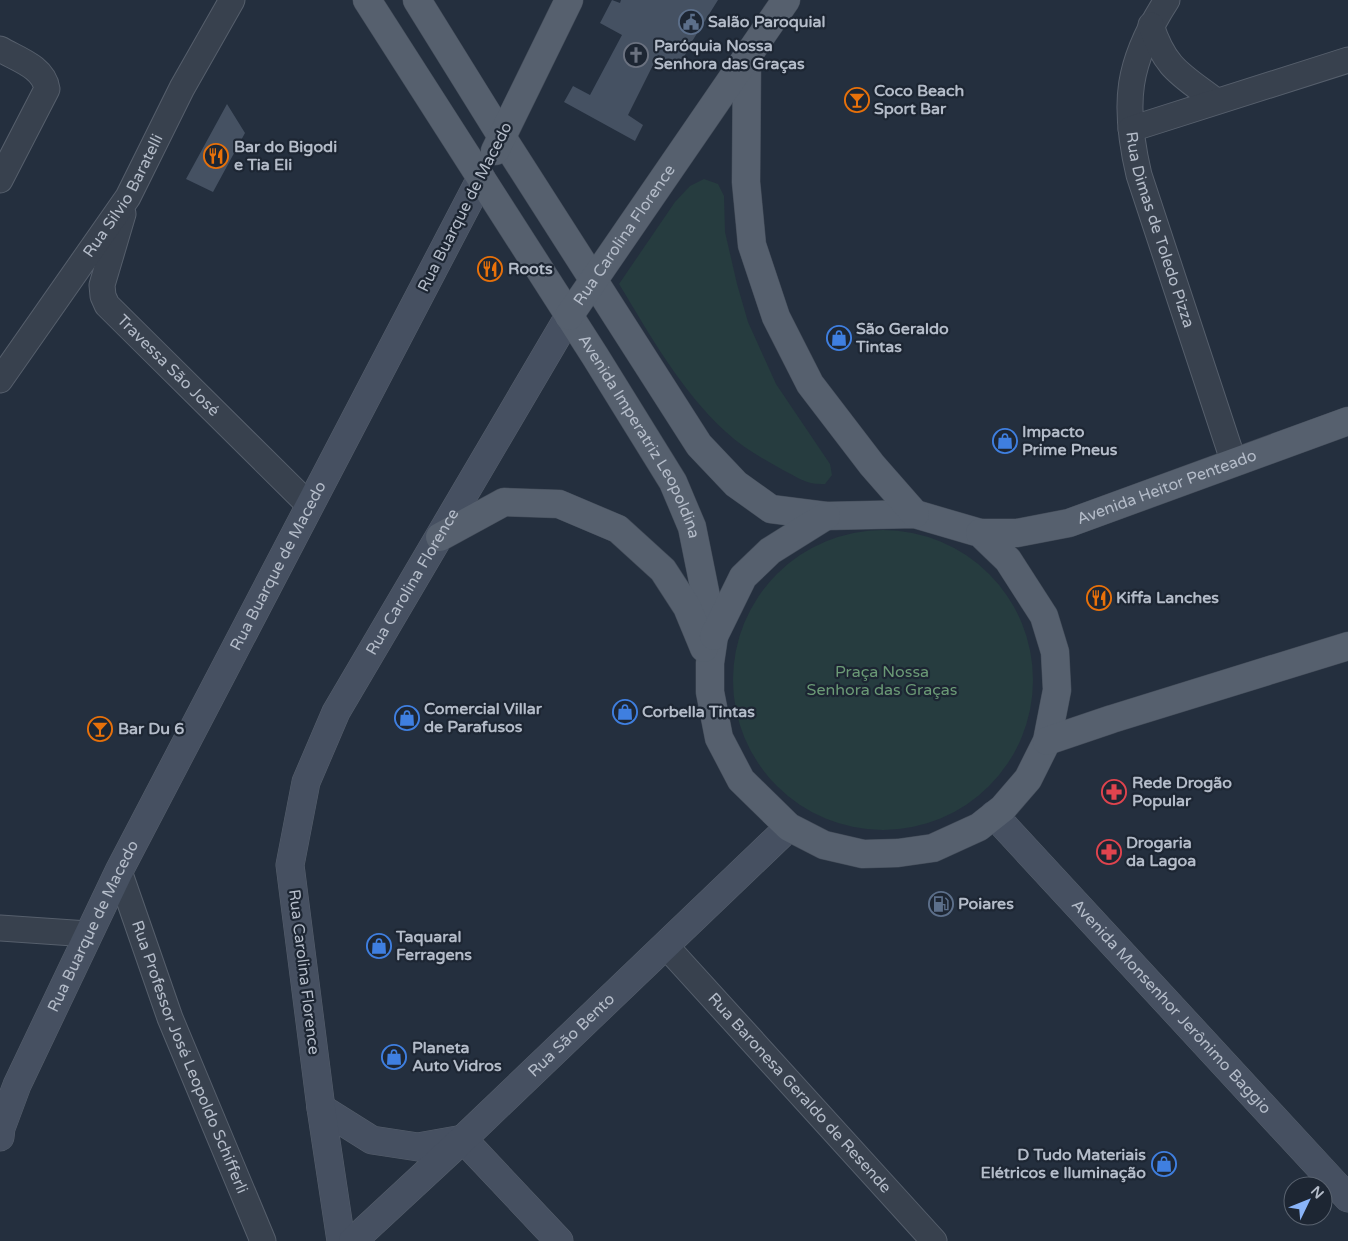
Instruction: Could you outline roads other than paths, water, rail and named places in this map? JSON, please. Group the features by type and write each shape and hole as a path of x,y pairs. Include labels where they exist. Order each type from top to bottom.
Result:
{"main road":[{"name":"Avenida Imperatriz Leopoldina","path":"366,0 674,482 692,527 714,636"},
{"path":"417,0 502,137 699,445 736,484 771,508 826,516 915,514 980,533 1008,560 1044,616 1055,652 1057,690 1047,742 1028,778 1004,808 978,828 933,848 898,853 863,854 824,845 789,827 741,780 719,738 710,692 710,663 714,636 743,577 770,551 826,516"},
{"name":"Rua Buarque de Macedo","path":"0,1138 1,1128 17,1085 119,871 481,178 569,0"},
{"name":"Rua Carolina Florence","path":"340,1241 290,865 306,782 336,712 569,316 786,0"},
{"path":"746,58 746,182 752,244 776,317 810,384 872,465 915,514"},
{"name":"Avenida Heitor Penteado","path":"980,533 1017,533 1069,523 1348,421"},
{"path":"440,537 504,502 559,504 618,529 663,570 687,607 710,663"},
{"path":"1047,742 1344,649"},
{"name":"Avenida Monsenhor Jerônimo Baggio","path":"994,815 1348,1198"},
{"name":"Rua São Bento","path":"353,1241 463,1139 789,827"},
{"path":"321,1108 372,1140 418,1147 463,1139 559,1241"}],"street":[{"name":"Rua Silvio Baratelli","path":"0,380 128,197 182,88 232,0"},
{"name":"Rua Dimas de Toledo Pizza","path":"1167,0 1151,25 1135,63 1130,85 1133,151 1138,174 1234,463"},
{"path":"1151,25 1156,42 1166,60 1174,69 1216,102"},
{"path":"0,49 39,72 46,80 47,89 0,180"},
{"path":"1131,129 1348,60"},
{"name":"Travessa São José","path":"128,197 102,285 106,305 310,506"},
{"name":"Rua Professor José Leopoldo Schifferli","path":"119,871 170,1018 263,1241"},
{"path":"0,928 88,934"},
{"name":"Rua Baronesa Geraldo de Resende","path":"665,945 934,1241"}],"place":[{"name":"Salão Paroquial","path":"691,22"},
{"name":"Paróquia Nossa Senhora das Graças","path":"636,55"},
{"name":"Coco Beach Sport Bar","path":"857,100"},
{"name":"Bar do Bigodi e Tia Eli","path":"216,156"},
{"name":"Roots","path":"490,269"},
{"name":"São Geraldo Tintas","path":"839,338"},
{"name":"Impacto Prime Pneus","path":"1005,441"},
{"name":"Kiffa Lanches","path":"1099,598"},
{"name":"Corbella Tintas","path":"625,712"},
{"name":"Comercial Villar de Parafusos","path":"407,718"},
{"name":"Bar Du 6","path":"100,729"},
{"name":"Rede Drogão Popular","path":"1114,792"},
{"name":"Drogaria da Lagoa","path":"1109,852"},
{"name":"Poiares","path":"941,904"},
{"name":"Taquaral Ferragens","path":"379,946"},
{"name":"Planeta Auto Vidros","path":"394,1057"},
{"name":"D Tudo Materiais Elétricos e Iluminação","path":"1164,1164"}],"park label":[{"name":"Praça Nossa Senhora das Graças","path":"882,681"}]}
